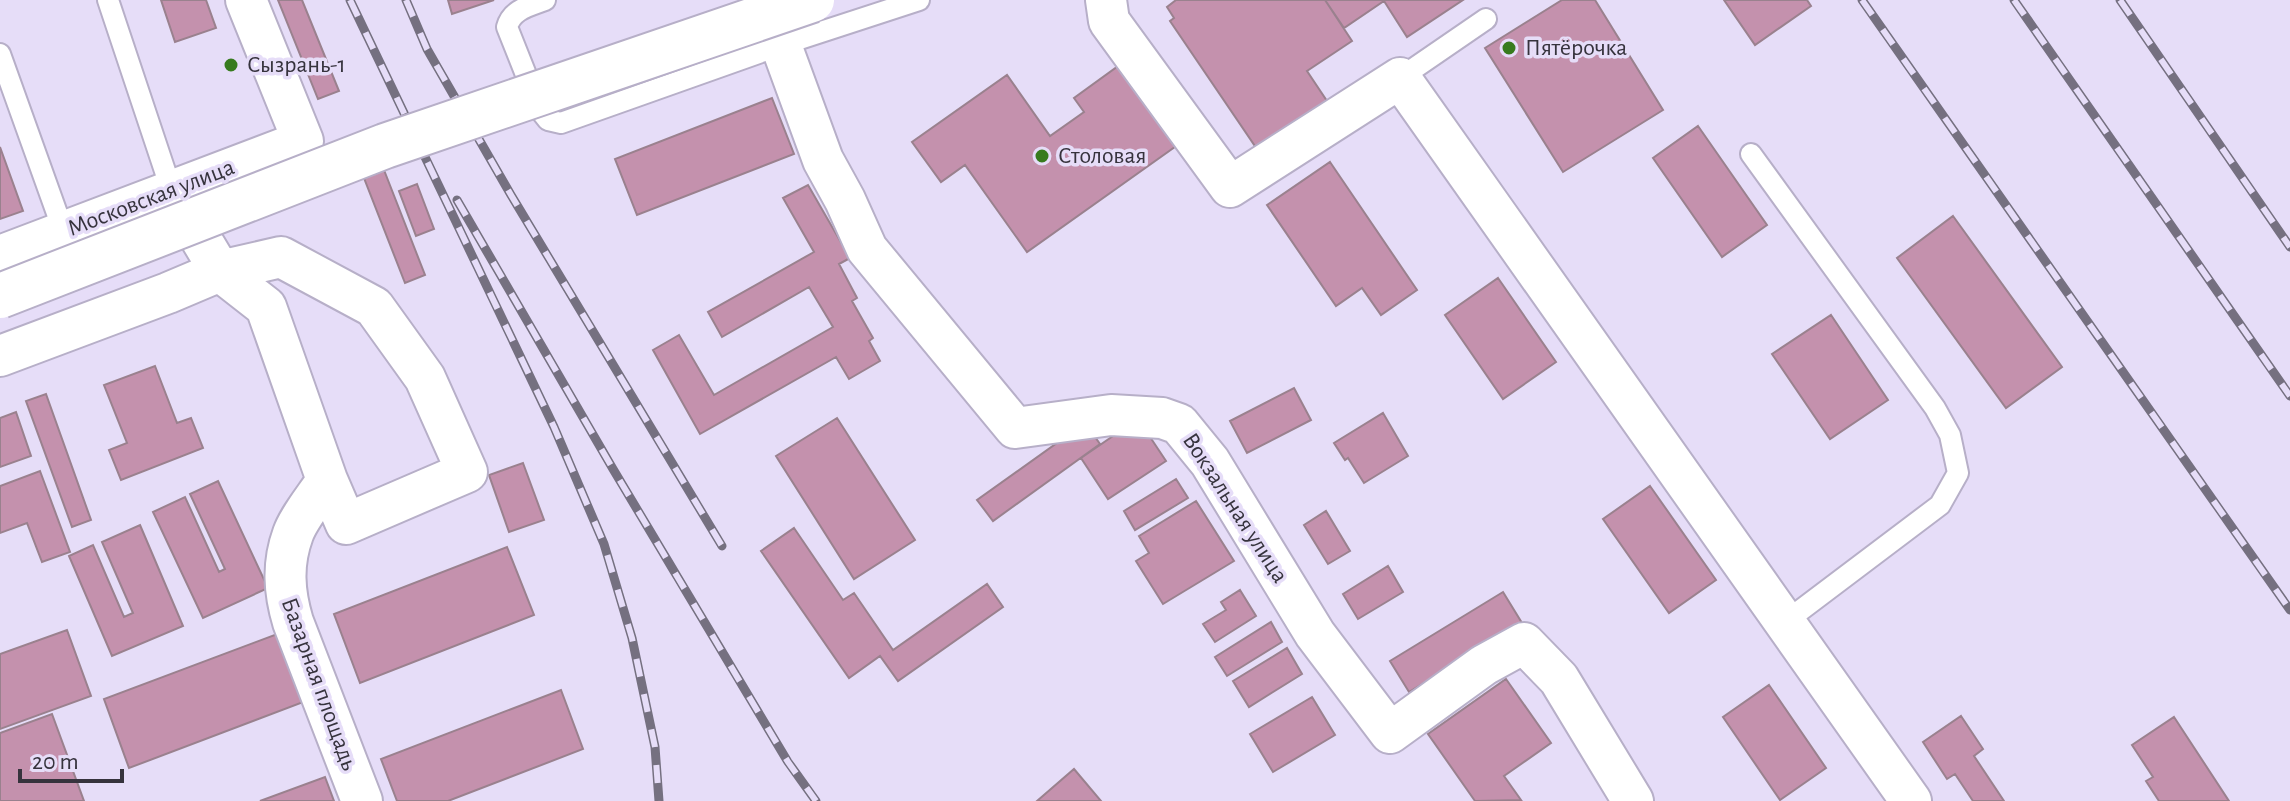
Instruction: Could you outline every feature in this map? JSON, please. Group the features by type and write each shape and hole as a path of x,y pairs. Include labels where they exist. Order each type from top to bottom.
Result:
{"street":[{"name":"Московская улица","path":"0,256 303,141 246,0"},
{"path":"771,0 781,45"},
{"path":"0,296 385,146 812,0"},
{"path":"1106,0 1109,21 1230,187 1400,78 1911,801"},
{"name":"Вокзальная улица","path":"781,45 823,160 867,249 1015,428 1111,415 1162,418 1179,424 1210,462 1315,634 1390,733 1484,665 1524,643 1559,679 1633,801"},
{"path":"0,356 220,271 281,257 374,307 425,378 467,472 346,524 327,480 266,307 220,271 171,189"},
{"name":"Базарная площадь","path":"327,480 293,533 285,569 285,596 362,801"}],"lane":[{"path":"108,0 171,189"},
{"path":"545,0 519,10 510,18 507,27 540,110 548,120 561,123 919,0"},
{"path":"1400,78 1486,19"},
{"path":"0,54 63,230"},
{"path":"1751,154 1935,408 1950,435 1958,473 1940,505 1785,622"}],"building":[{"path":"161,0 206,0 216,28 175,42"},
{"path":"278,0 302,0 339,91 318,99"},
{"path":"448,0 494,0 452,14"},
{"path":"1176,0 1325,0 1352,41 1307,71 1327,101 1257,149 1170,21 1174,18 1167,7"},
{"path":"1325,0 1463,0 1407,37 1384,1 1344,28"},
{"path":"1562,0 1595,0 1663,110 1563,172 1485,48"},
{"path":"1724,0 1807,0 1811,6 1755,45"},
{"name":"Столовая","path":"1121,64 1179,144 1027,252 965,165 941,182 912,142 1007,75 1050,136 1084,112 1074,98"},
{"path":"772,98 794,154 637,215 615,159"},
{"path":"1698,126 1767,225 1722,257 1653,158"},
{"path":"0,147 23,211 0,219"},
{"path":"1330,162 1417,290 1381,315 1362,288 1336,306 1267,205"},
{"path":"384,170 425,275 405,283 364,178"},
{"path":"417,184 434,229 416,236 399,191"},
{"path":"808,185 850,258 839,264 857,298 852,301 873,338 869,341 880,361 849,379 836,357 700,434 653,350 679,335 714,395 833,327 809,287 722,337 708,312 814,252 783,198"},
{"path":"1953,216 2062,367 2006,408 1897,258"},
{"path":"1498,278 1556,362 1503,399 1445,315"},
{"path":"1831,315 1888,400 1830,439 1772,354"},
{"path":"155,366 177,423 191,418 203,448 121,480 109,450 127,443 104,385"},
{"path":"1294,388 1311,420 1247,453 1230,421"},
{"path":"46,394 91,520 72,527 26,401"},
{"path":"16,412 31,456 0,467 0,418"},
{"path":"1383,413 1408,456 1364,483 1334,443"},
{"path":"837,418 915,540 854,579 776,456"},
{"path":"1138,419 1166,461 1108,499 1081,458"},
{"path":"1085,423 1100,444 993,521 977,500"},
{"path":"523,463 544,520 509,532 489,475"},
{"path":"40,471 70,552 42,562 27,523 0,533 0,486"},
{"path":"1176,479 1188,498 1135,530 1124,511"},
{"path":"218,481 268,588 203,618 153,512 185,497 219,572 225,569 190,494"},
{"path":"1650,486 1716,580 1669,613 1603,519"},
{"path":"1196,501 1234,561 1163,604 1136,561 1149,553 1139,536"},
{"path":"1326,511 1350,551 1328,564 1304,525"},
{"path":"140,525 183,626 112,656 69,556 93,545 124,617 133,613 102,542"},
{"path":"794,528 843,600 854,593 893,650 987,584 1003,607 898,681 880,656 849,678 761,551"},
{"path":"507,547 534,615 360,683 334,614"},
{"path":"1388,566 1403,592 1358,619 1343,594"},
{"path":"1240,590 1256,616 1215,642 1203,624 1226,610 1221,602"},
{"path":"1503,592 1522,623 1409,692 1390,661"},
{"path":"1271,622 1282,642 1227,676 1215,657"},
{"path":"67,630 91,696 0,729 0,654"},
{"path":"280,633 306,701 129,768 104,699"},
{"path":"1287,648 1302,674 1249,707 1233,681"},
{"path":"1506,679 1551,743 1504,776 1521,800 1475,801 1428,734"},
{"path":"1769,685 1826,768 1780,800 1723,717"},
{"path":"561,690 583,749 448,801 397,801 381,759"},
{"path":"1312,697 1335,735 1273,772 1250,734"},
{"path":"52,714 84,801 0,801 0,733"},
{"path":"1961,716 1983,749 1974,756 2004,801 1973,801 1955,774 1947,779 1923,742"},
{"path":"2174,717 2229,801 2159,801 2146,781 2153,777 2132,745"},
{"path":"1074,769 1101,801 1037,801"},
{"path":"325,777 334,801 260,801"}],"railway":[{"path":"350,0 554,427 604,544 632,638 655,747 659,801"},
{"path":"406,0 427,49 511,195 722,546"},
{"path":"1862,0 2290,610"},
{"path":"2014,0 2290,396"},
{"path":"2120,0 2290,247"},
{"path":"457,200 788,762 816,801"}],"place":[{"name":"Пятёрочка","path":"1509,48"},
{"name":"Сызрань-1","path":"231,65"},
{"name":"Столовая","path":"1042,156"}]}
